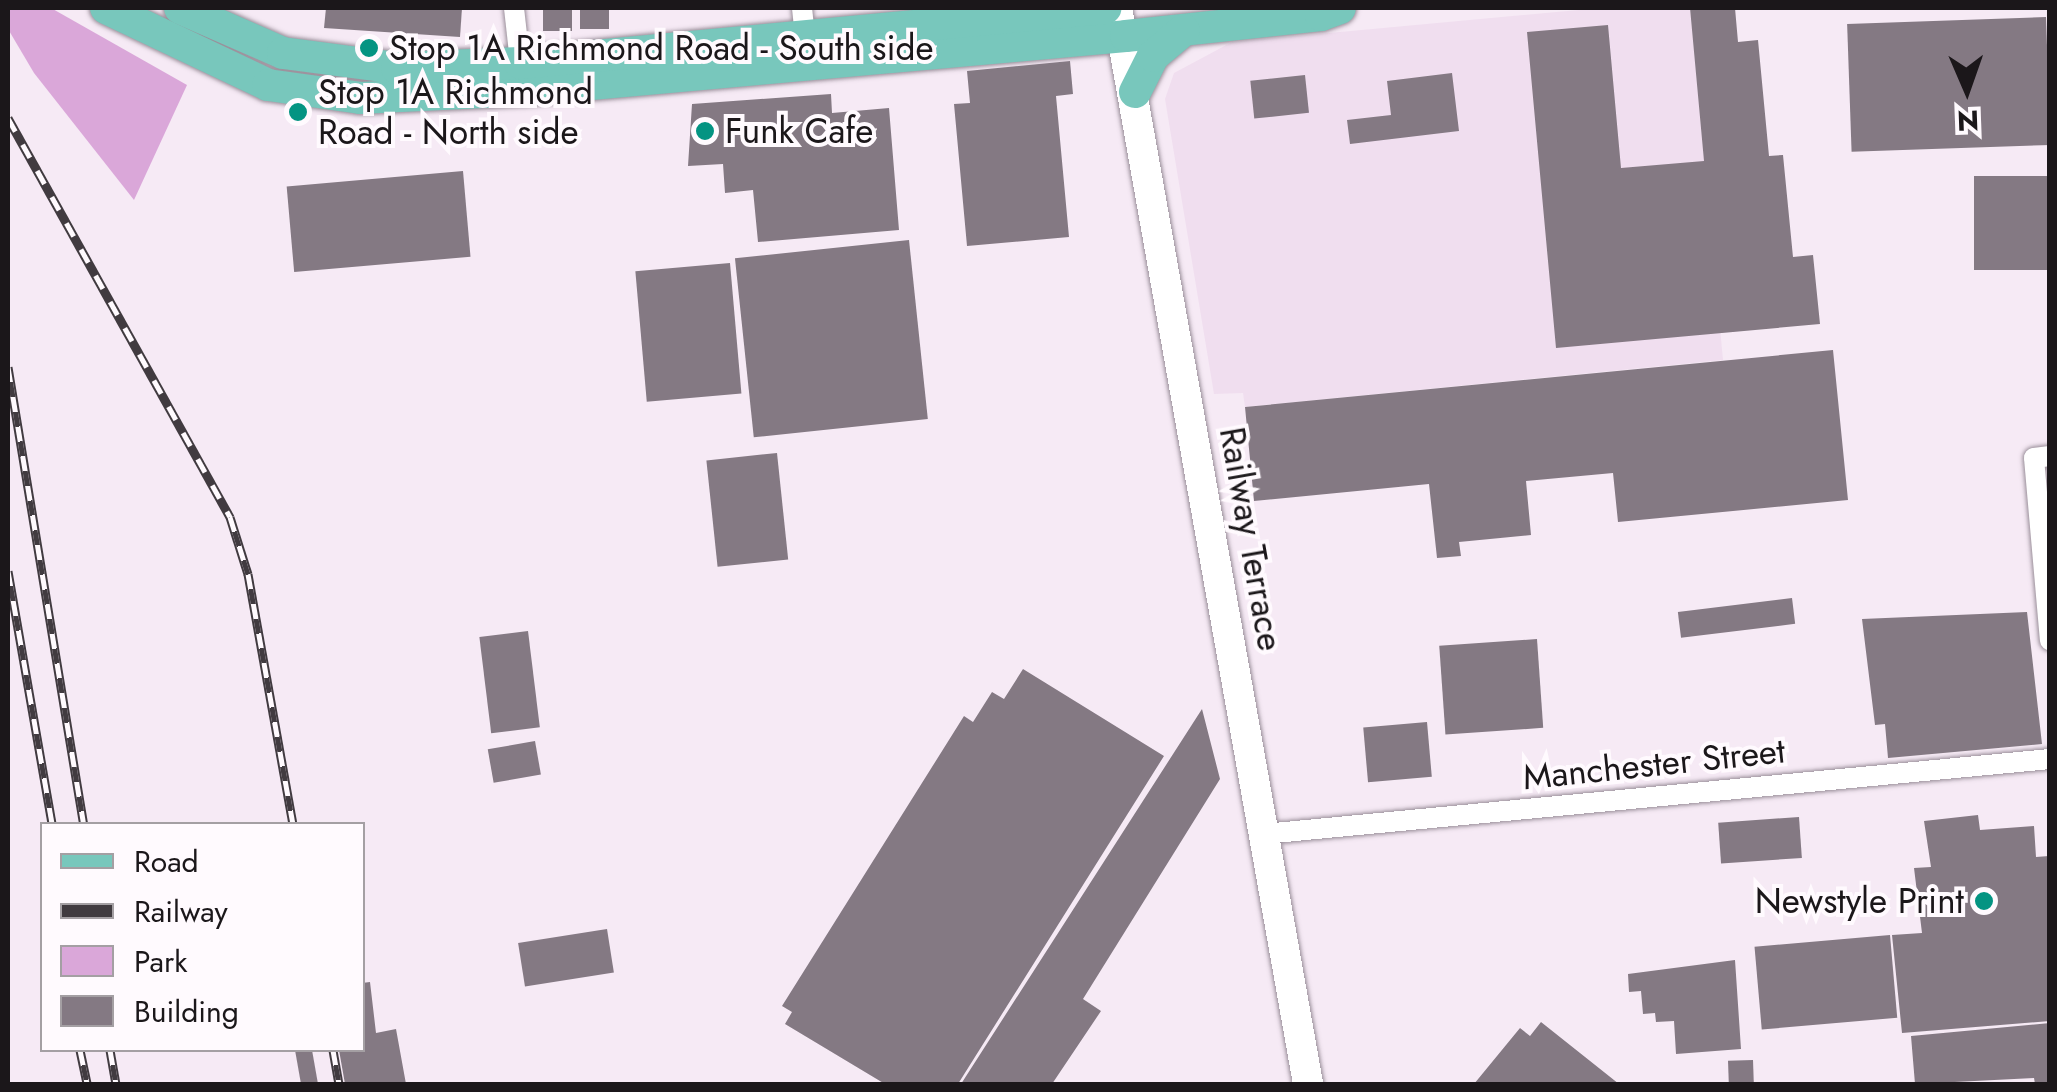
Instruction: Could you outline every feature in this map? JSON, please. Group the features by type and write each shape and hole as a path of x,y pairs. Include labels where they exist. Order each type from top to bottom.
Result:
{"main road":[{"path":"106,8 268,85 330,96 522,76 805,35 1075,19 1184,30 1340,8"},
{"path":"180,8 235,18 283,53 348,65 522,76"},
{"path":"1075,19 1105,8"},
{"path":"216,62 235,18"},
{"path":"1075,19 1116,57 1134,86 1153,56 1184,30"},
{"name":"Railway Terrace","path":"1122,22 1308,1084"}],"street":[{"path":"514,8 522,76"},
{"path":"2042,457 2050,640"},
{"name":"Manchester Street","path":"1264,834 2050,758"}],"shaded area":[{"path":"1600,8 1690,8 1723,360 1245,407 1243,393 1214,394 1165,99 1174,73 1232,42"}],"green space":[{"path":"8,8 51,8 187,85 134,200 34,73 8,29"}],"building":[{"path":"326,8 462,8 460,37 324,28"},
{"path":"543,8 572,8 572,31 543,31"},
{"path":"580,8 609,8 609,29 580,29"},
{"path":"1690,8 1735,8 1738,42 1758,40 1769,156 1783,155 1793,257 1813,255 1820,324 1556,348 1527,32 1608,25 1621,168 1704,161"},
{"path":"2046,17 2050,145 1852,152 1847,24"},
{"path":"1070,61 1073,94 1056,96 1069,237 967,246 954,104 970,103 967,71"},
{"path":"1452,73 1459,131 1350,144 1347,120 1391,115 1387,81"},
{"path":"1305,75 1309,113 1254,119 1250,81"},
{"path":"831,94 832,113 889,108 899,230 758,242 753,190 725,193 723,164 688,166 692,104"},
{"path":"463,171 470,257 294,272 287,186"},
{"path":"1974,176 2050,176 2050,270 1974,270"},
{"path":"909,240 928,419 754,437 735,258"},
{"path":"730,263 741,394 647,402 635,271"},
{"path":"1833,350 1848,500 1618,522 1613,473 1526,481 1531,535 1459,542 1461,556 1437,558 1429,484 1254,501 1245,407"},
{"path":"777,453 788,559 718,567 706,460"},
{"path":"1792,598 1795,624 1681,638 1678,612"},
{"path":"2027,612 2042,744 1888,758 1885,724 1875,725 1862,619"},
{"path":"528,631 540,727 491,733 479,637"},
{"path":"1537,639 1543,728 1445,735 1439,646"},
{"path":"1023,669 1164,756 958,1084 885,1084 785,1024 792,1012 782,1006 964,716 973,722 992,692 1004,699"},
{"path":"1202,709 1220,779 1083,999 1101,1011 1052,1084 961,1084"},
{"path":"1427,722 1432,777 1368,782 1363,728"},
{"path":"535,741 541,774 494,783 488,749"},
{"name":"Newstyle Print","path":"1978,815 1980,830 2034,826 2036,857 2049,856 2050,1021 1902,1033 1892,935 1922,933 1914,868 1931,867 1924,821"},
{"path":"1799,817 1802,858 1721,864 1718,823"},
{"path":"607,929 614,972 525,987 518,943"},
{"path":"1890,935 1897,1018 1762,1030 1755,947"},
{"path":"1735,960 1741,1049 1676,1054 1674,1021 1656,1022 1655,1013 1643,1014 1641,991 1629,992 1628,974"},
{"path":"370,982 376,1033 396,1029 406,1084 345,1084 339,1052 365,1052 365,983"},
{"path":"1541,1022 1619,1084 1474,1084 1520,1028 1530,1036"},
{"path":"2050,1023 2050,1084 2035,1084 2034,1078 1915,1084 1911,1036"},
{"path":"295,1052 312,1052 318,1084 301,1084"},
{"path":"1753,1060 1754,1084 1729,1084 1728,1061"}],"railway":[{"path":"8,118 230,517 248,574 293,822"},
{"path":"8,367 84,822"},
{"path":"8,571 52,822"},
{"path":"80,1052 87,1084"},
{"path":"110,1052 116,1084"},
{"path":"333,1052 339,1084"}],"place":[{"name":"Stop 1A Richmond Road - South side","path":"369,48"},
{"name":"Stop 1A Richmond Road - North side","path":"298,112"},
{"name":"Funk Cafe","path":"705,131"},
{"name":"Newstyle Print","path":"1984,901"}]}
